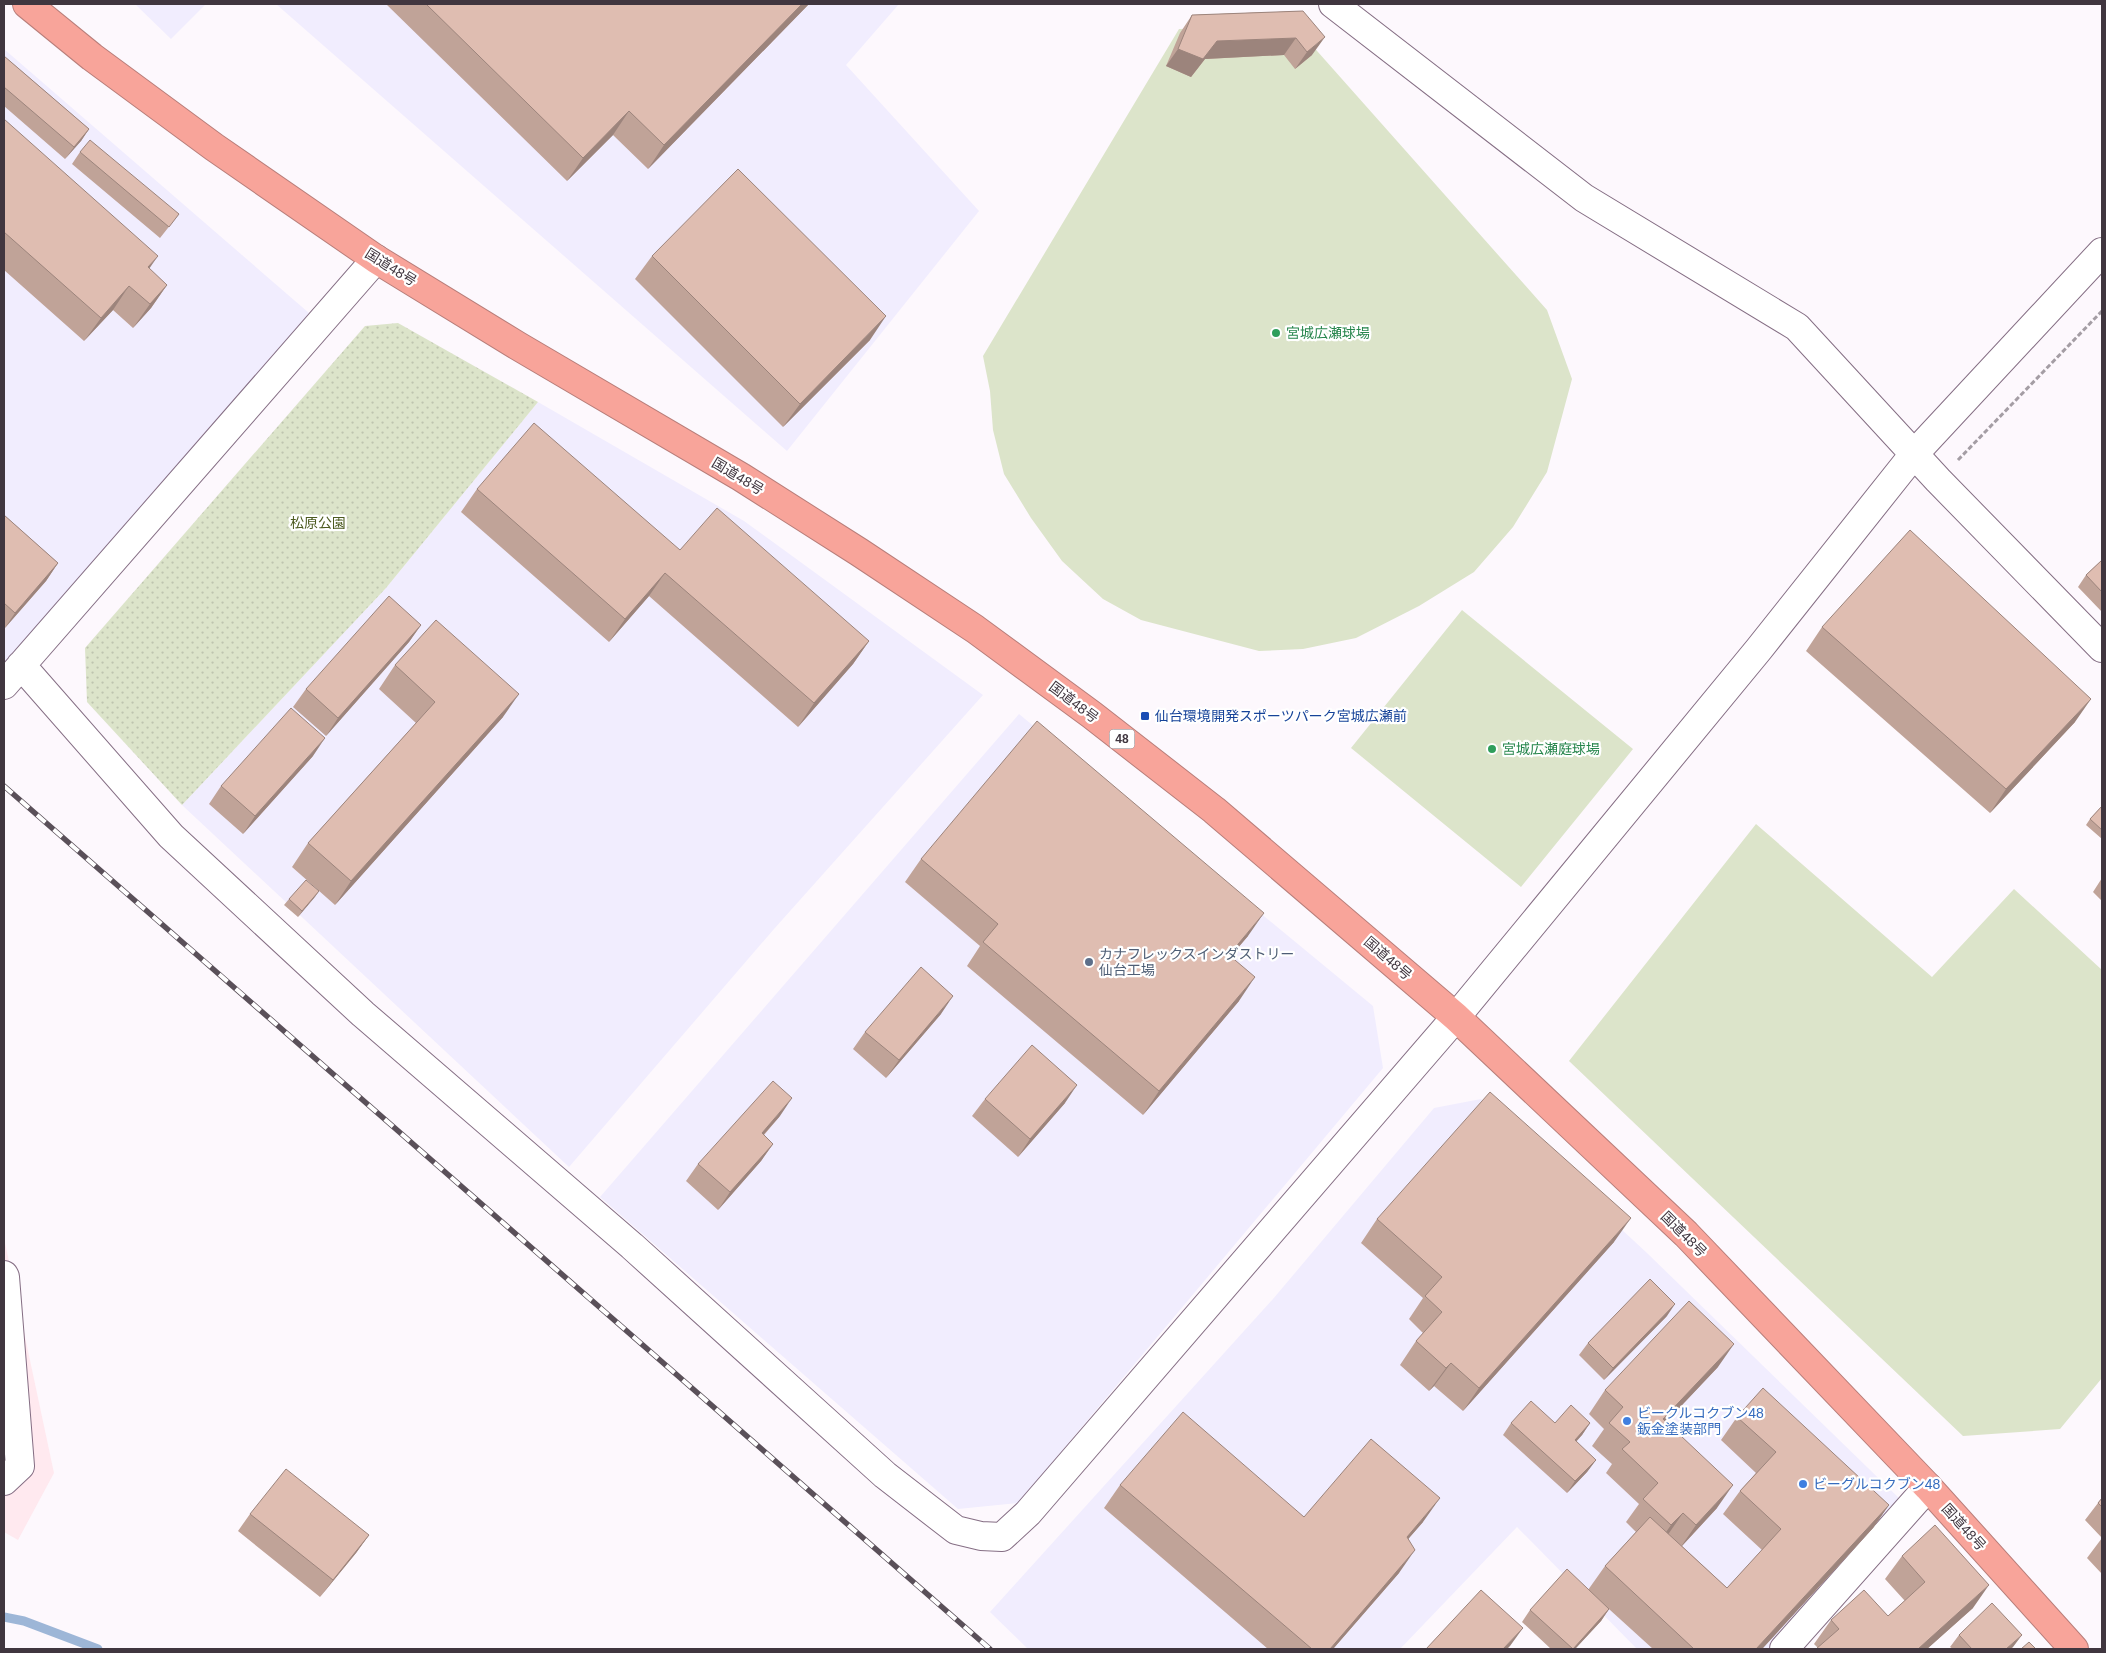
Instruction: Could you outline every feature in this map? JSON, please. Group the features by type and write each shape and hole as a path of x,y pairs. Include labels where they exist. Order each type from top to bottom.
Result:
{"highway":[{"name":"国道48号","path":"27,4 92,57 214,147 376,258 518,346 741,477 975,629 1092,715 1214,810 1456,1017 1686,1234 1928,1487 2074,1649"}],"street":[{"path":"1333,4 1584,198 1797,327 1938,480 2102,648"},
{"path":"376,258 12,675 171,836 363,1014 632,1246 885,1475 956,1530 981,1536 1002,1537 1028,1513 1456,1017 1759,649 1914,454 2102,252"},
{"path":"4,1276 20,1466 4,1481"},
{"path":"1784,1649 1928,1487"}],"path":[{"path":"1938,480 2102,311"}],"shaded area":[{"path":"135,4 206,4 171,39"},
{"path":"276,4 899,4 846,65 979,211 787,451"},
{"path":"4,49 309,313 138,515 4,667"},
{"path":"538,402 744,521 983,695 774,929 569,1167 182,805 386,588"},
{"name":"カナフレックスインダストリー 仙台工場","path":"1019,714 1373,1006 1383,1068 1018,1503 958,1509 600,1197"},
{"path":"1481,1099 1647,1253 1903,1502 1774,1649 1637,1649 1517,1527 1400,1649 1028,1649 990,1612 1273,1299 1434,1108"},
{"path":"4,1238 54,1473 18,1540 4,1532"}],"green space":[{"name":"宮城広瀬球場","path":"1294,25 1547,310 1572,379 1547,472 1513,527 1474,572 1419,606 1356,638 1303,649 1259,651 1141,620 1103,599 1062,561 1031,518 1004,474 993,430 990,391 983,356 1179,29"},
{"name":"松原公園","path":"398,323 538,402 386,588 182,805 87,702 85,648 365,326"},
{"name":"宮城広瀬庭球場","path":"1462,610 1633,749 1521,887 1351,748"},
{"path":"1756,824 1932,977 2014,889 2102,970 2102,1378 2060,1429 1963,1436 1569,1061"}],"building":[{"path":"426,4 802,4 664,145 629,111 583,158"},
{"path":"1303,11 1325,37 1307,52 1296,38 1217,41 1203,59 1178,49 1192,15"},
{"path":"4,56 89,129 74,147 4,87"},
{"path":"4,119 158,256 148,267 167,285 150,304 129,286 101,318 4,232"},
{"path":"90,140 179,214 169,227 80,152"},
{"path":"738,169 886,316 800,404 652,256"},
{"path":"534,423 680,550 717,508 869,641 814,703 665,573 625,619 477,489"},
{"path":"4,515 58,563 15,613 4,603"},
{"path":"1910,530 2091,699 2006,789 1822,627"},
{"path":"2102,560 2102,592 2086,575"},
{"path":"389,596 421,625 338,718 306,689"},
{"path":"436,620 519,694 351,881 308,843 435,702 395,665"},
{"path":"291,708 325,738 255,816 221,786"},
{"path":"1037,721 1264,913 1229,955 1255,977 1159,1091 983,942 998,924 921,859"},
{"path":"2102,806 2102,830 2090,819"},
{"path":"306,880 319,891 302,911 289,899"},
{"path":"921,967 953,996 899,1060 865,1032"},
{"path":"1032,1045 1077,1085 1030,1139 985,1099"},
{"path":"773,1081 792,1098 762,1133 773,1144 730,1192 698,1164"},
{"path":"1490,1092 1631,1218 1479,1388 1451,1363 1446,1368 1416,1341 1442,1312 1425,1296 1442,1277 1377,1219"},
{"path":"1650,1279 1675,1304 1613,1368 1588,1343"},
{"path":"1689,1301 1734,1344 1663,1419 1733,1485 1696,1525 1683,1513 1671,1525 1643,1499 1658,1483 1622,1449 1630,1442 1609,1423 1623,1407 1605,1390"},
{"path":"1763,1388 1889,1505 1756,1649 1694,1649 1605,1566 1650,1517 1727,1588 1781,1529 1740,1491 1776,1452 1737,1417"},
{"path":"1531,1401 1555,1423 1571,1405 1590,1423 1575,1440 1596,1460 1575,1481 1511,1423"},
{"path":"1183,1412 1304,1517 1371,1439 1440,1498 1407,1537 1415,1550 1330,1649 1312,1649 1120,1485"},
{"path":"286,1469 369,1535 333,1580 250,1514"},
{"path":"2102,1498 2102,1507 2098,1503"},
{"path":"1935,1525 1989,1585 1918,1649 1816,1649 1839,1629 1831,1620 1864,1590 1888,1616 1925,1582 1902,1556"},
{"path":"1567,1569 1609,1609 1573,1649 1530,1610"},
{"path":"1481,1590 1523,1628 1503,1649 1426,1649"},
{"path":"1992,1603 2022,1635 2006,1649 1972,1649 1959,1635"},
{"path":"2029,1642 2036,1649 2021,1649"}],"waterway":[{"path":"4,1617 24,1621 98,1649"}],"railway":[{"path":"4,786 990,1649"}],"place":[{"name":"宮城広瀬球場","path":"1276,333"},
{"name":"仙台環境開発スポーツパーク宮城広瀬前","path":"1145,716"},
{"name":"宮城広瀬庭球場","path":"1492,749"},
{"name":"カナフレックスインダストリー 仙台工場","path":"1089,962"},
{"name":"ビークルコクブン48 鈑金塗装部門","path":"1627,1421"},
{"name":"ビーグルコクブン48","path":"1803,1484"}]}
